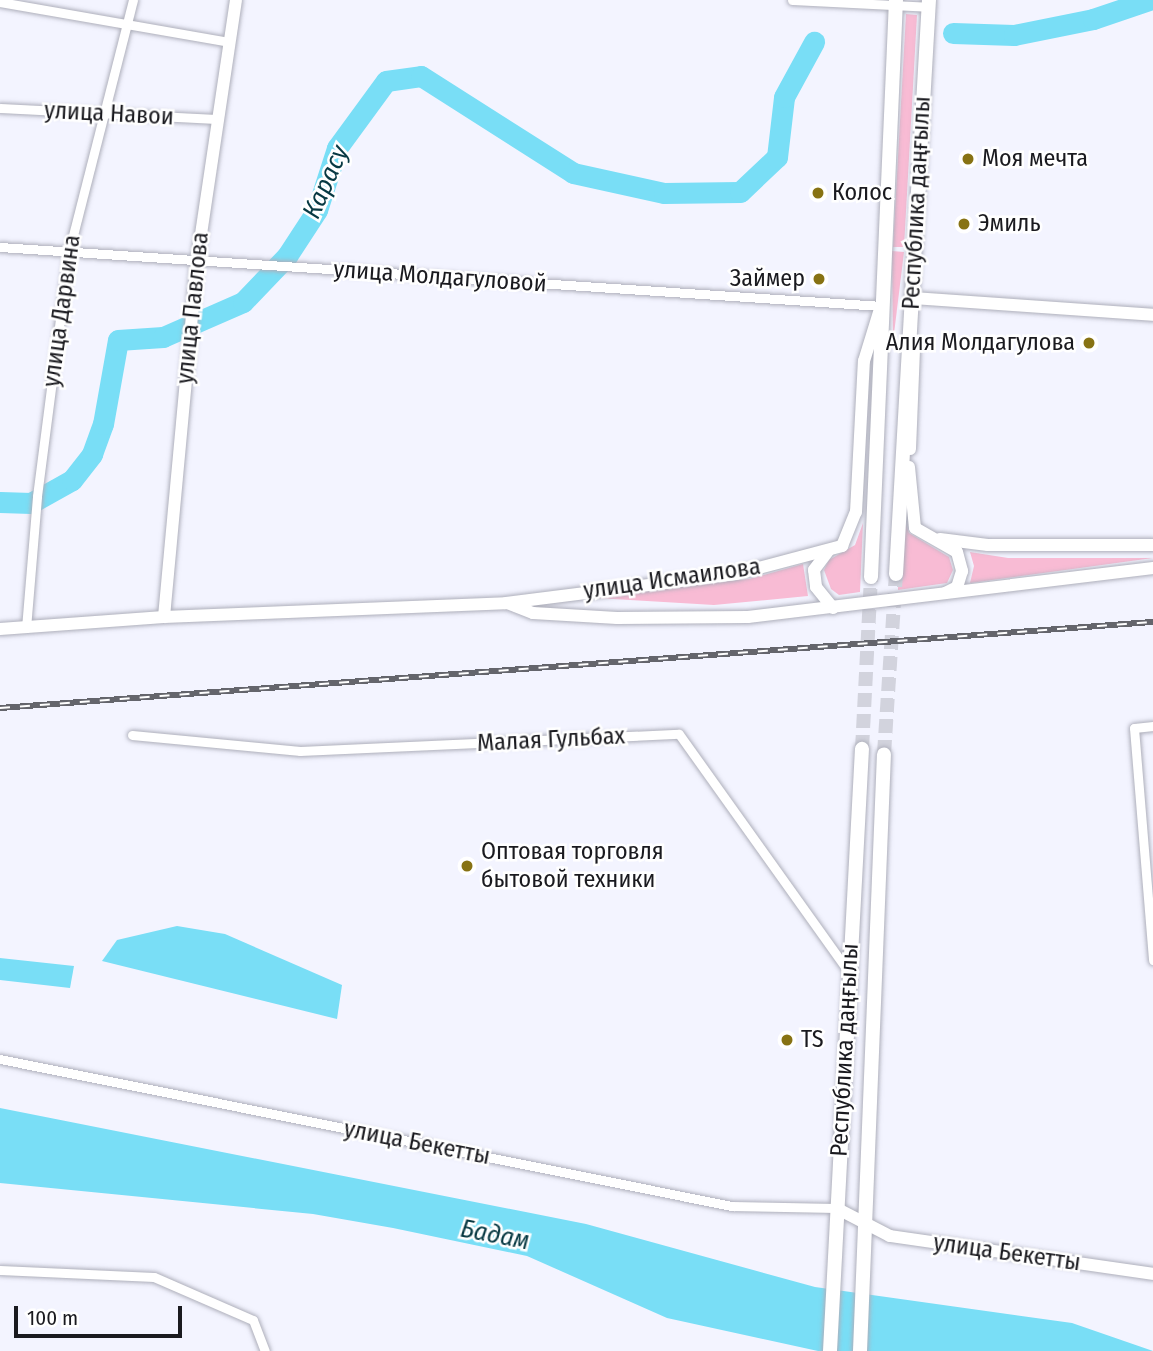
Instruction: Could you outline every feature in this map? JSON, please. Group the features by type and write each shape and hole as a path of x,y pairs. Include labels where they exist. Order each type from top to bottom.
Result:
{"main road":[{"name":"улица Павлова","path":"164,617 197,261 236,0"},
{"name":"Республика даңғылы","path":"871,577 896,3"},
{"name":"Республика даңғылы","path":"896,574 929,4"},
{"path":"939,597 957,587 962,571 957,552 915,528 909,498 915,363 911,305 1153,316"},
{"path":"833,608 816,587 814,570 829,550 842,546 856,512 864,361 881,306"},
{"path":"927,537 988,545 1153,545"},
{"name":"улица Исмаилова","path":"0,629 164,617 506,603 736,574 829,550"},
{"name":"улица Исмаилова","path":"506,603 533,612 617,618 748,617 939,597 1153,568"},
{"name":"Республика даңғылы","path":"830,1351 835,1215 862,749"},
{"name":"Республика даңғылы","path":"860,1351 884,754"},
{"name":"улица Бекетты","path":"835,1215 890,1236 1153,1273"}],"street":[{"name":"улица Дарвина","path":"26,628 37,496 69,251 101,113 129,24 133,0"},
{"path":"793,0 929,4"},
{"path":"0,2 229,42"},
{"name":"улица Навои","path":"0,108 217,119"},
{"name":"улица Молдагуловой","path":"0,247 881,306"},
{"path":"1153,726 1133,728 1153,960"},
{"name":"Малая Гульбах","path":"132,734 300,751 679,734 849,972"},
{"name":"улица Бекетты","path":"0,1059 732,1206 835,1215"},
{"path":"0,1270 154,1277 253,1320 265,1351"}],"shaded area":[{"path":"906,14 917,15 904,247 893,247"},
{"path":"892,251 904,252 893,342"},
{"path":"900,507 909,533 949,557 953,570 947,583 898,590"},
{"path":"863,523 860,592 839,595 831,589 824,570 829,560 855,545"},
{"path":"970,552 1008,558 1153,558 970,583 974,566"},
{"path":"803,564 808,596 714,605 563,596 749,579"}],"water":[{"path":"177,926 225,934 342,985 337,1019 102,961 117,940"},
{"path":"0,958 74,966 70,988 0,980"},
{"name":"Бадам","path":"0,1108 586,1224 815,1287 1072,1323 1153,1351 818,1351 667,1318 527,1256 393,1228 313,1214 0,1183"}],"waterway":[{"path":"953,33 1014,35 1093,19 1149,0"},
{"name":"Карасу","path":"0,502 31,503 72,480 92,454 103,424 118,340 163,337 243,302 287,256 317,210 337,148 386,81 421,76 573,173 664,193 740,192 777,157 784,97 814,42"}],"tunnel":[{"path":"884,754 896,574"},
{"path":"862,749 871,577"}],"railway":[{"path":"0,708 1153,622"}],"place":[{"name":"Моя мечта","path":"968,159"},
{"name":"Колос","path":"818,193"},
{"name":"Эмиль","path":"964,224"},
{"name":"Займер","path":"819,279"},
{"name":"Алия Молдагулова","path":"1089,343"},
{"name":"Оптовая торговля бытовой техники","path":"467,866"},
{"name":"TS","path":"787,1040"}]}
